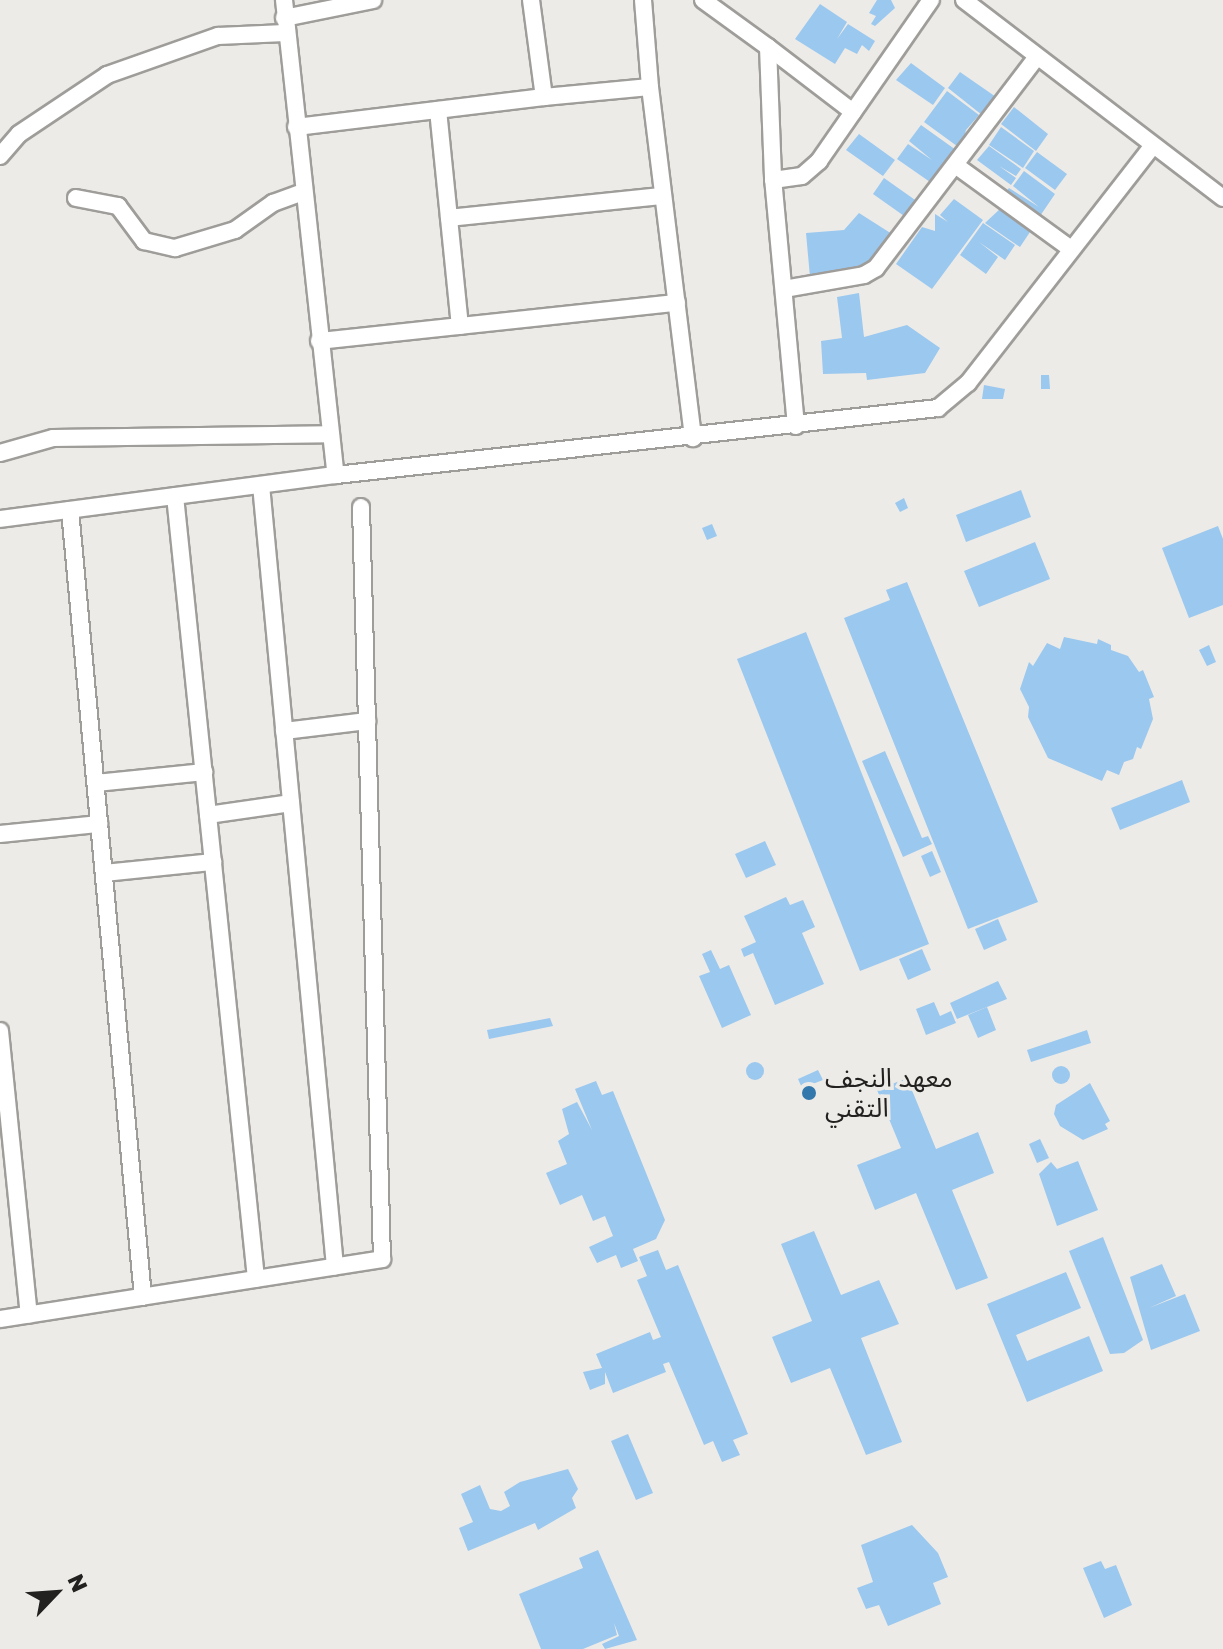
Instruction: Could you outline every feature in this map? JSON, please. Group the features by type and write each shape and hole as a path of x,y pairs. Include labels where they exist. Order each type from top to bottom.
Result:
{"street":[{"path":"284,0 284,26 336,475"},
{"path":"0,156 19,134 107,75 218,36 284,26 373,0"},
{"path":"531,0 544,97"},
{"path":"643,0 650,87 693,438"},
{"path":"703,0 853,112"},
{"path":"773,180 810,169 931,0"},
{"path":"964,0 1152,147 1223,198"},
{"path":"768,47 773,180 796,426"},
{"path":"784,289 870,273 958,167 1037,57"},
{"path":"296,127 650,87"},
{"path":"438,110 460,326"},
{"path":"0,519 336,475 926,411 951,400 1152,147"},
{"path":"958,167 1071,249"},
{"path":"76,198 118,206 144,241 175,248 235,230 273,203 303,192"},
{"path":"449,218 663,196"},
{"path":"319,341 677,303"},
{"path":"0,453 53,438 329,434"},
{"path":"261,485 335,1267"},
{"path":"175,496 256,1279"},
{"path":"0,1319 382,1259 361,507"},
{"path":"70,510 143,1297"},
{"path":"284,731 367,721"},
{"path":"96,783 204,772"},
{"path":"208,815 291,803"},
{"path":"0,834 99,824"},
{"path":"104,873 213,862"},
{"path":"0,1031 29,1315"}],"building":[{"path":"877,0 891,0 895,8 875,26 871,24 876,16 869,13"},
{"path":"820,4 847,22 837,39 848,24 875,41 869,51 862,45 857,54 845,48 835,64 795,39"},
{"path":"911,63 945,88 933,105 896,80"},
{"path":"960,72 996,97 982,115 948,88"},
{"path":"947,91 979,115 966,130 961,149 924,122"},
{"path":"1014,107 1048,134 1036,151 1001,124"},
{"path":"921,125 956,150 930,182 897,159 908,144 932,160 909,141"},
{"path":"1001,127 1034,151 1023,168 989,145"},
{"path":"859,134 895,160 883,176 846,150"},
{"path":"989,146 1021,169 1016,176 999,166 1016,178 1011,185 977,160"},
{"path":"1037,152 1067,174 1055,190 1025,168"},
{"path":"1024,171 1055,194 1038,219 1003,195 1009,188 1039,207 1013,186"},
{"path":"884,178 918,202 907,218 873,194"},
{"path":"954,199 983,220 932,289 896,264 922,227 935,231 935,214 948,222 940,215"},
{"path":"1001,208 1032,229 1020,247 985,223"},
{"path":"859,213 892,234 867,269 810,277 806,233 844,230"},
{"path":"983,223 1015,245 1005,260 979,242 998,257 986,274 960,255"},
{"path":"859,293 864,337 907,325 940,348 925,373 867,380 866,373 823,374 821,341 842,338 837,297"},
{"path":"1041,375 1049,375 1050,389 1041,389"},
{"path":"984,385 1005,389 1003,399 982,399"},
{"path":"1021,490 1031,517 966,542 956,515"},
{"path":"904,498 908,508 900,512 895,503"},
{"path":"712,524 717,536 707,540 702,528"},
{"path":"1218,526 1223,539 1223,605 1189,618 1162,548"},
{"path":"1035,542 1050,579 979,607 964,571"},
{"path":"907,582 1038,902 968,929 844,618 890,600 886,590"},
{"path":"806,632 929,944 860,971 737,659"},
{"path":"1064,637 1097,644 1098,639 1111,645 1111,650 1128,656 1139,672 1143,670 1154,697 1149,699 1153,719 1141,749 1137,747 1133,759 1124,762 1119,775 1107,770 1102,781 1048,758 1028,717 1029,707 1020,689 1029,662 1033,666 1047,643 1060,649"},
{"path":"1209,645 1216,662 1207,666 1199,650"},
{"path":"885,751 922,838 928,836 932,844 903,857 862,761"},
{"path":"1182,780 1190,802 1120,830 1111,808"},
{"path":"765,841 776,865 746,878 735,854"},
{"path":"932,851 941,872 930,877 921,856"},
{"path":"786,897 790,905 803,900 815,927 802,933 824,984 775,1005 753,953 744,957 741,949 756,942 744,916"},
{"path":"998,919 1007,940 984,950 975,929"},
{"path":"922,949 931,970 908,980 899,959"},
{"path":"711,950 720,969 729,965 751,1015 722,1028 699,976 710,972 702,954"},
{"path":"998,981 1007,999 957,1019 950,1003"},
{"path":"934,1002 940,1016 951,1011 956,1023 926,1035 916,1009"},
{"path":"987,1007 996,1030 978,1038 968,1015"},
{"path":"550,1018 553,1026 489,1039 487,1030"},
{"path":"1087,1030 1091,1043 1031,1062 1027,1050"},
{"path":"755,1062 764,1071 755,1080 746,1071"},
{"path":"1061,1066 1070,1075 1061,1084 1052,1075"},
{"path":"818,1070 823,1080 802,1088 798,1079"},
{"path":"907,1078 936,1149 978,1132 994,1173 952,1190 988,1278 956,1290 916,1193 875,1210 857,1165 901,1148 877,1090"},
{"path":"596,1081 602,1095 613,1091 665,1220 656,1239 633,1249 638,1261 621,1268 616,1255 597,1263 589,1247 613,1236 605,1216 593,1221 582,1195 560,1205 546,1173 567,1164 558,1141 569,1134 562,1109 577,1102 592,1130 575,1089"},
{"path":"1090,1083 1110,1121 1105,1124 1108,1129 1083,1140 1060,1126 1054,1114 1056,1105"},
{"path":"1040,1139 1049,1158 1037,1163 1029,1144"},
{"path":"1078,1161 1098,1210 1057,1226 1039,1174 1051,1162 1057,1169"},
{"path":"814,1231 841,1295 879,1280 899,1324 861,1338 902,1442 866,1455 830,1368 791,1383 772,1337 812,1321 781,1244"},
{"path":"1103,1237 1143,1340 1124,1353 1110,1354 1069,1251"},
{"path":"658,1250 666,1270 678,1265 748,1434 733,1440 740,1455 722,1462 713,1441 704,1445 669,1362 663,1364 666,1372 613,1393 605,1372 605,1384 590,1390 583,1372 602,1368 596,1354 650,1332 653,1340 661,1337 637,1280 647,1276 639,1257"},
{"path":"1162,1264 1176,1296 1149,1308 1185,1294 1200,1331 1151,1350 1130,1277"},
{"path":"1066,1272 1081,1308 1016,1335 1027,1361 1089,1336 1103,1371 1027,1402 987,1304"},
{"path":"628,1434 653,1493 636,1500 611,1441"},
{"path":"568,1469 578,1489 572,1498 576,1508 538,1530 535,1523 468,1551 459,1528 473,1522 461,1494 480,1485 490,1509 501,1511 510,1506 504,1492 520,1482"},
{"path":"912,1525 938,1553 948,1577 933,1583 941,1604 888,1626 879,1605 866,1609 857,1588 873,1582 861,1545"},
{"path":"598,1550 637,1640 605,1649 602,1644 619,1636 614,1623 617,1635 583,1649 541,1649 519,1594 583,1568 579,1558"},
{"path":"1101,1561 1105,1569 1116,1565 1132,1605 1104,1618 1083,1568"}],"place":[{"name":"معهد النجف التقني","path":"809,1093"}]}
